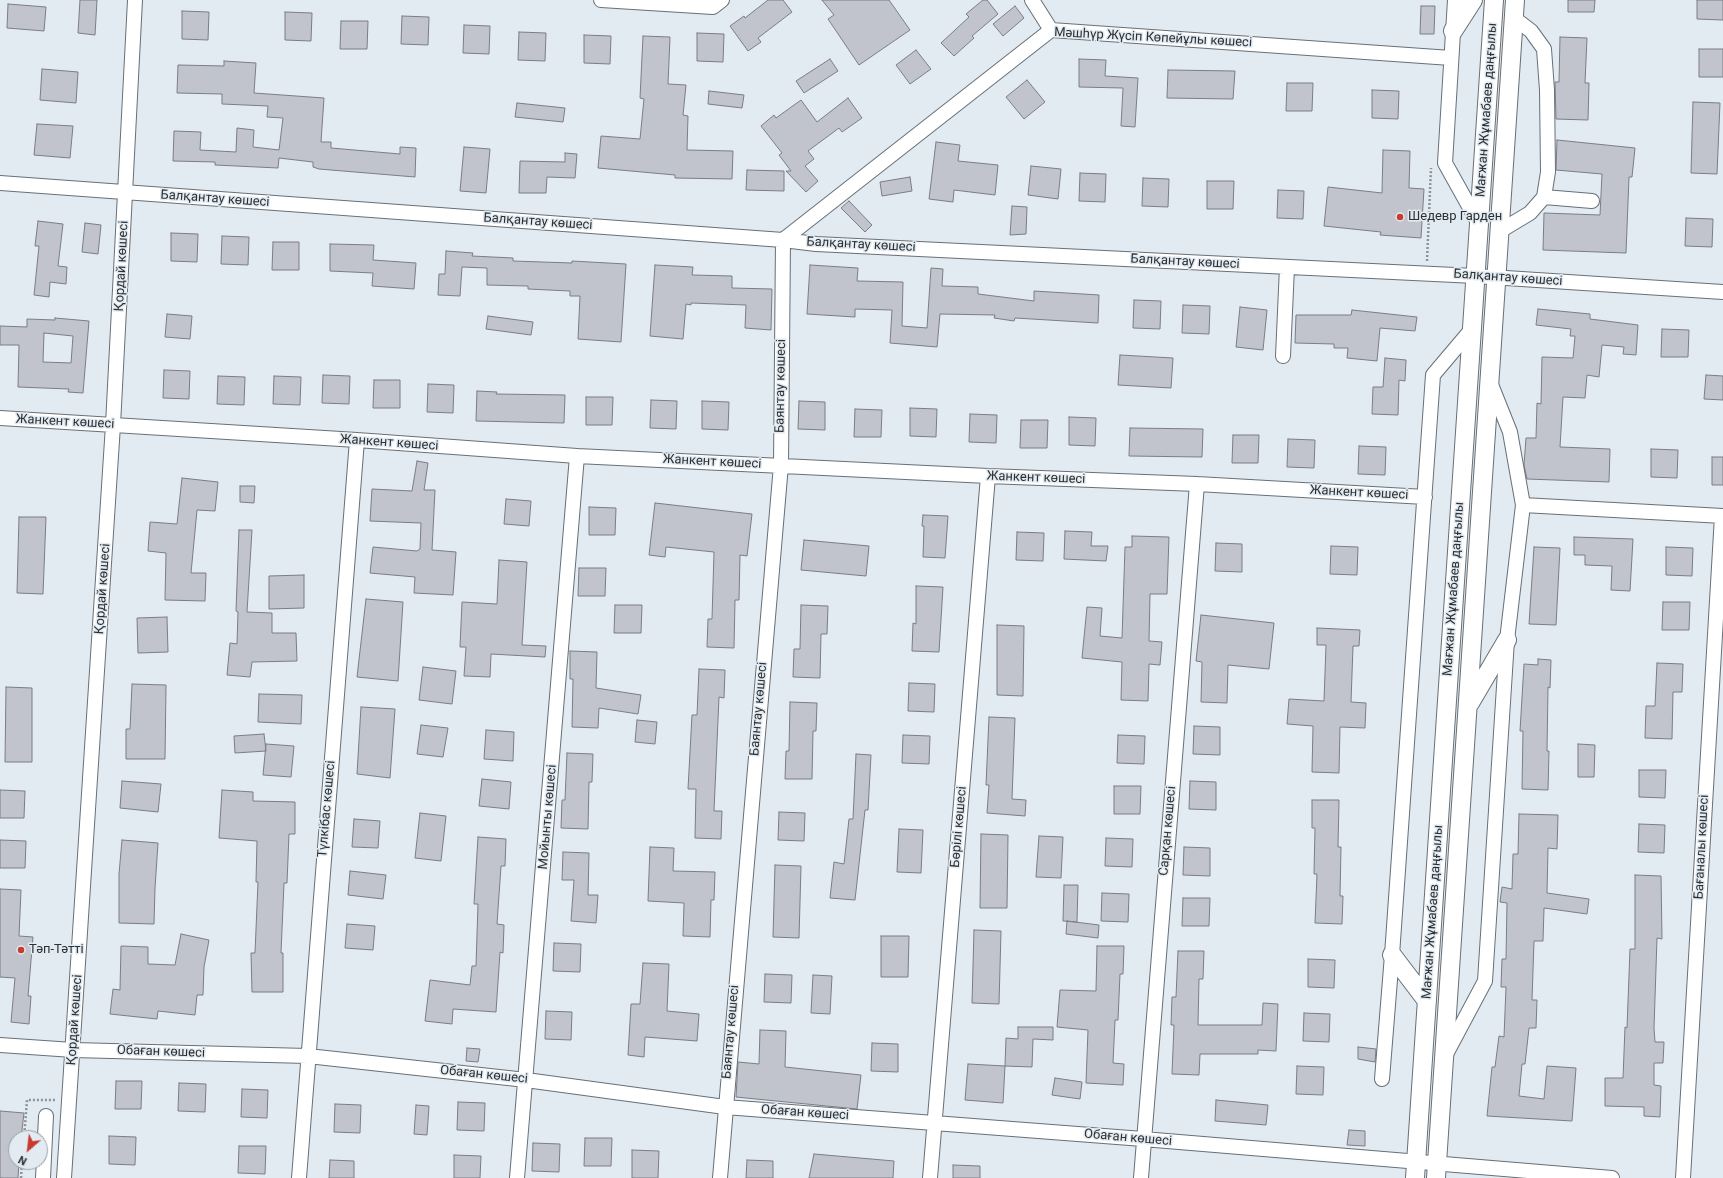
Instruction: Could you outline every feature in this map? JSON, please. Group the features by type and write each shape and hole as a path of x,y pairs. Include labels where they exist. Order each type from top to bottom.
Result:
{"main road":[{"path":"1453,32 1473,0"},
{"name":"Мағжан Жұмабаев даңғылы","path":"1415,1170 1494,0"},
{"name":"Мағжан Жұмабаев даңғылы","path":"1436,1170 1515,0"},
{"path":"1468,707 1507,640"},
{"path":"1392,955 1427,1002"}],"street":[{"name":"Қордай көшесі","path":"64,1178 113,425 135,0"},
{"path":"601,0 712,7 722,0"},
{"path":"1032,0 1051,30"},
{"path":"1455,0 1445,163 1479,224"},
{"path":"1500,231 1530,213 1544,197 1548,172 1547,90 1544,49 1531,31 1514,18"},
{"name":"Мәшһүр Жүсіп Көпейұлы көшесі","path":"783,240 1051,30 1451,58"},
{"name":"Балқантау көшесі","path":"0,184 783,240 816,244 1496,277 1723,292"},
{"path":"1544,197 1592,200"},
{"name":"Баянтау көшесі","path":"720,1178 781,465 783,240"},
{"path":"1283,356 1287,267"},
{"path":"1382,1079 1433,375 1472,329"},
{"path":"1444,1058 1485,981 1507,640 1523,505 1510,432 1490,380"},
{"name":"Жанкент көшесі","path":"0,418 357,440 577,456 988,476 1197,484 1425,497"},
{"name":"Түлкібас көшесі","path":"299,1178 357,440"},
{"name":"Мойынты көшесі","path":"518,1178 577,456"},
{"name":"Бөрілі көшесі","path":"930,1178 988,476"},
{"name":"Сарқан көшесі","path":"1140,1178 1197,484"},
{"path":"1523,505 1722,516"},
{"name":"Бағаналы көшесі","path":"1683,1178 1722,516"},
{"name":"Обаған көшесі","path":"0,1045 73,1050 308,1056 526,1080 725,1107 1143,1139 1415,1170 1612,1178"},
{"path":"43,1178 46,1116"}],"path":[{"path":"25,1130 27,1100 55,1100 56,1093"}],"building":[{"path":"80,0 97,0 95,35 78,33"},
{"path":"768,0 783,0 792,12 758,38 761,42 748,51 730,26 744,16 745,18"},
{"path":"822,0 889,0 910,30 859,65 828,19 834,15"},
{"path":"983,0 987,0 998,14 972,36 974,38 954,56 941,43 969,17 966,14"},
{"path":"1568,0 1595,0 1594,12 1568,12"},
{"path":"1697,0 1723,0 1723,20 1697,19"},
{"path":"8,4 46,7 44,31 7,28"},
{"path":"1015,6 1024,18 1003,36 993,24"},
{"path":"1421,6 1435,6 1434,34 1420,34"},
{"path":"182,11 209,12 208,40 182,39"},
{"path":"285,12 312,13 311,41 285,40"},
{"path":"402,16 429,17 428,45 401,44"},
{"path":"341,21 368,21 367,49 340,49"},
{"path":"464,25 490,26 489,54 463,53"},
{"path":"519,32 546,33 545,61 518,60"},
{"path":"697,33 724,34 723,62 697,61"},
{"path":"584,35 611,36 610,64 584,63"},
{"path":"643,36 670,37 668,84 686,85 683,115 688,116 687,150 733,151 732,179 675,178 675,175 598,168 601,136 640,139 644,99 640,98"},
{"path":"1560,37 1587,38 1585,83 1589,83 1588,120 1556,119 1555,82 1559,82"},
{"path":"1699,49 1723,49 1723,77 1699,77"},
{"path":"916,50 931,69 910,84 896,65"},
{"path":"830,59 838,71 804,93 796,81"},
{"path":"1079,59 1106,60 1105,76 1138,78 1135,127 1121,126 1123,88 1079,87"},
{"path":"224,61 256,63 254,93 324,98 321,142 331,142 331,148 400,154 400,147 416,148 415,177 319,169 313,167 313,162 279,158 278,168 215,165 215,162 173,161 174,131 201,132 200,150 236,152 237,128 254,130 253,147 279,150 283,118 267,117 268,106 222,104 222,94 177,93 178,65 224,66"},
{"path":"42,69 78,72 76,103 40,100"},
{"path":"1168,70 1235,71 1233,99 1167,98"},
{"path":"1027,80 1045,102 1024,119 1006,97"},
{"path":"1287,83 1313,83 1312,111 1286,111"},
{"path":"1372,90 1399,91 1398,119 1372,118"},
{"path":"709,91 744,95 742,108 708,104"},
{"path":"848,98 862,118 842,132 839,128 808,151 814,159 805,166 818,181 806,192 786,171 791,171 779,155 782,153 761,126 774,115 776,118 801,100 817,122"},
{"path":"1693,102 1720,103 1717,174 1691,173"},
{"path":"517,103 565,108 563,122 515,117"},
{"path":"37,124 73,126 70,158 34,155"},
{"path":"1557,140 1635,148 1632,177 1629,177 1626,253 1543,250 1544,213 1600,215 1602,174 1556,170"},
{"path":"936,142 960,145 958,161 998,165 995,195 954,190 953,202 929,199"},
{"path":"464,147 490,149 486,193 460,191"},
{"path":"1383,150 1410,151 1409,188 1424,189 1421,238 1380,235 1381,232 1324,226 1328,187 1382,193"},
{"path":"565,153 577,154 575,178 547,177 546,193 519,193 520,161 565,162"},
{"path":"1031,166 1061,169 1058,199 1028,195"},
{"path":"747,170 784,171 784,191 746,190"},
{"path":"1080,173 1106,174 1105,202 1079,201"},
{"path":"910,177 912,191 882,196 880,182"},
{"path":"1143,178 1169,179 1168,207 1142,206"},
{"path":"1207,181 1234,181 1233,209 1207,209"},
{"path":"1278,190 1304,191 1303,219 1277,218"},
{"path":"849,201 872,225 865,232 841,208"},
{"path":"1012,206 1027,207 1026,234 1010,235"},
{"path":"1686,218 1713,219 1712,247 1685,246"},
{"path":"38,221 63,224 58,266 67,267 66,284 50,282 49,297 34,295 39,246 35,246"},
{"path":"85,223 101,225 98,254 82,252"},
{"path":"171,233 198,234 197,262 171,261"},
{"path":"222,236 249,237 248,265 221,264"},
{"path":"273,242 299,242 299,270 272,270"},
{"path":"330,244 374,245 373,260 416,263 414,289 372,286 373,273 330,271"},
{"path":"446,251 473,253 472,256 513,258 513,261 572,263 572,261 626,264 621,342 578,339 580,296 570,296 570,291 528,289 528,286 487,285 487,268 462,267 460,296 438,295 439,274 445,274"},
{"path":"655,265 693,267 692,275 732,276 732,288 772,289 771,330 745,328 746,305 691,303 691,305 686,304 683,339 650,336"},
{"path":"810,265 858,268 857,281 903,282 902,326 927,328 931,268 943,269 942,286 978,287 978,294 1034,301 1034,291 1099,295 1098,323 1015,318 1014,321 994,318 995,315 940,314 937,347 890,343 892,310 855,309 855,317 807,314"},
{"path":"1134,300 1161,301 1160,329 1133,328"},
{"path":"1183,305 1210,306 1209,334 1182,333"},
{"path":"1240,307 1267,310 1263,350 1236,347"},
{"path":"1538,309 1590,314 1590,319 1638,325 1636,355 1623,354 1624,347 1602,345 1599,377 1587,375 1585,398 1563,397 1560,447 1610,449 1609,482 1527,479 1524,465 1526,438 1536,438 1537,403 1541,404 1542,357 1573,358 1575,336 1570,336 1571,329 1536,325"},
{"path":"1352,310 1417,317 1415,331 1380,328 1377,361 1347,358 1348,348 1334,348 1334,344 1295,343 1296,315 1351,315"},
{"path":"167,314 192,316 190,339 165,337"},
{"path":"488,316 533,322 531,335 486,329"},
{"path":"55,318 89,321 83,393 68,392 69,389 18,387 19,345 0,345 0,326 27,327 27,319 55,320","holes":["44,333 73,336 71,363 43,362"]},
{"path":"1662,329 1689,330 1688,357 1661,357"},
{"path":"1120,355 1173,358 1171,388 1118,385"},
{"path":"1385,358 1406,360 1405,381 1399,380 1398,415 1372,414 1373,387 1383,387"},
{"path":"164,370 190,371 189,399 163,398"},
{"path":"323,375 350,376 349,404 322,403"},
{"path":"1706,375 1723,376 1723,400 1704,399"},
{"path":"218,376 245,377 244,405 217,404"},
{"path":"274,376 301,377 300,405 273,404"},
{"path":"374,380 400,380 400,408 373,408"},
{"path":"428,384 454,385 453,413 427,412"},
{"path":"477,391 497,392 496,394 565,395 564,423 476,421"},
{"path":"586,397 613,397 612,425 586,425"},
{"path":"651,400 677,401 676,429 650,428"},
{"path":"702,401 729,402 728,430 702,429"},
{"path":"799,401 825,402 825,430 798,429"},
{"path":"910,408 937,409 936,437 910,436"},
{"path":"855,409 882,410 881,437 854,437"},
{"path":"970,414 997,415 996,443 969,442"},
{"path":"1069,417 1096,418 1095,446 1069,445"},
{"path":"1021,420 1048,420 1047,448 1020,448"},
{"path":"1130,428 1203,429 1202,457 1129,456"},
{"path":"1233,435 1259,435 1258,463 1232,463"},
{"path":"1288,439 1315,440 1314,468 1287,467"},
{"path":"1359,446 1386,447 1385,475 1358,474"},
{"path":"1651,449 1678,450 1677,478 1651,477"},
{"path":"1712,457 1723,457 1723,485 1712,485"},
{"path":"417,461 428,463 424,490 435,490 432,550 456,552 453,595 414,593 415,577 370,573 373,547 417,551 420,549 421,523 370,521 372,489 412,491"},
{"path":"182,478 218,482 215,511 197,510 191,573 206,573 205,601 165,600 166,553 148,551 150,522 177,524"},
{"path":"240,486 255,486 254,503 240,502"},
{"path":"506,499 531,501 529,526 504,524"},
{"path":"655,503 752,514 747,556 740,555 739,600 735,600 734,648 707,647 708,619 712,619 714,552 666,547 665,557 649,555"},
{"path":"589,507 616,508 615,535 589,535"},
{"path":"923,515 948,516 945,558 923,557"},
{"path":"19,517 46,517 43,594 17,593"},
{"path":"239,530 252,530 247,612 272,613 272,633 296,633 297,661 252,662 250,677 227,675 230,643 237,644 238,612 236,611"},
{"path":"1065,531 1092,532 1091,546 1108,546 1106,561 1064,559"},
{"path":"1017,532 1044,533 1043,561 1016,560"},
{"path":"1132,536 1169,537 1167,594 1150,594 1149,641 1162,642 1160,665 1149,664 1148,701 1121,700 1122,662 1082,658 1087,607 1102,608 1100,636 1122,638 1125,547 1132,547"},
{"path":"1574,537 1633,539 1630,591 1611,590 1612,566 1585,565 1585,555 1574,555"},
{"path":"804,540 869,546 866,576 801,570"},
{"path":"1216,543 1242,544 1242,572 1215,571"},
{"path":"1331,546 1358,547 1357,575 1330,574"},
{"path":"1534,547 1560,548 1556,625 1529,624"},
{"path":"1666,547 1693,548 1692,576 1666,575"},
{"path":"499,560 527,562 522,645 546,646 545,657 491,654 490,677 464,676 466,647 460,647 462,602 497,604"},
{"path":"579,568 606,568 605,596 578,596"},
{"path":"304,575 304,608 269,609 269,576"},
{"path":"916,586 943,587 939,652 912,651 913,623 916,624"},
{"path":"366,599 403,602 398,681 357,677"},
{"path":"1663,602 1690,602 1689,630 1662,630"},
{"path":"615,605 642,605 641,633 614,633"},
{"path":"801,605 828,606 827,634 821,634 820,678 793,677 794,649 800,649"},
{"path":"1201,615 1274,623 1269,669 1228,665 1227,703 1201,702 1202,662 1196,661"},
{"path":"167,617 168,652 138,653 137,618"},
{"path":"997,625 1024,626 1023,696 997,695"},
{"path":"1317,628 1360,630 1359,646 1353,646 1351,702 1366,703 1365,728 1340,727 1339,773 1312,772 1313,726 1287,724 1289,699 1324,701 1326,645 1317,645"},
{"path":"570,651 597,652 596,688 641,695 638,714 599,708 598,728 572,727 573,679 570,679"},
{"path":"1538,659 1551,660 1550,688 1548,687 1548,790 1522,789 1523,731 1520,731 1524,664 1538,665"},
{"path":"1657,663 1683,664 1682,692 1673,692 1672,739 1645,738 1646,706 1655,706"},
{"path":"423,667 456,671 452,704 419,700"},
{"path":"699,669 725,670 724,698 719,697 714,811 722,811 721,839 695,838 696,789 688,789 692,715 697,715"},
{"path":"909,683 935,684 934,712 908,711"},
{"path":"132,684 166,685 165,759 126,759 126,729 130,729"},
{"path":"6,687 32,688 32,762 5,762"},
{"path":"259,694 302,695 301,724 258,722"},
{"path":"790,702 817,703 816,731 813,731 812,779 785,779 786,751 789,751"},
{"path":"361,707 395,709 390,778 357,774"},
{"path":"989,717 1015,718 1012,799 1026,800 1025,816 987,813 989,785 986,785"},
{"path":"637,720 657,722 655,744 635,742"},
{"path":"421,725 448,728 443,757 417,754"},
{"path":"1194,726 1220,727 1220,755 1193,754"},
{"path":"486,730 514,732 513,761 484,759"},
{"path":"264,734 266,751 235,753 234,736"},
{"path":"903,735 930,736 929,764 902,763"},
{"path":"1118,735 1145,736 1144,764 1117,763"},
{"path":"266,744 294,746 291,777 263,775"},
{"path":"1578,744 1595,745 1594,777 1578,777"},
{"path":"567,753 593,754 592,782 589,782 588,829 561,828 562,800 565,800"},
{"path":"856,754 871,755 868,810 865,810 855,900 830,898 834,862 844,864 849,819 853,819"},
{"path":"1639,770 1666,770 1665,798 1639,797"},
{"path":"482,779 511,782 509,809 479,806"},
{"path":"122,781 161,784 158,812 120,808"},
{"path":"1190,781 1216,782 1216,810 1189,809"},
{"path":"1114,786 1141,786 1140,814 1114,814"},
{"path":"0,790 25,791 24,818 0,818"},
{"path":"222,790 253,792 253,801 295,802 295,834 289,834 287,883 284,883 281,953 283,953 283,992 252,992 251,953 255,953 258,882 256,882 257,841 219,838"},
{"path":"1312,800 1339,800 1338,847 1341,847 1340,896 1343,896 1342,924 1315,923 1317,874 1314,874 1315,828 1312,828"},
{"path":"779,812 805,813 804,841 778,840"},
{"path":"420,813 446,816 441,861 415,858"},
{"path":"1519,814 1558,815 1557,849 1548,848 1547,893 1589,899 1587,914 1544,908 1543,941 1534,941 1532,1000 1537,1000 1536,1028 1529,1028 1525,1064 1522,1064 1519,1096 1544,1099 1547,1066 1576,1068 1572,1121 1487,1116 1492,1067 1495,1067 1499,1036 1504,1037 1506,987 1501,987 1502,959 1506,959 1507,903 1500,902 1502,887 1512,889 1513,854 1518,854"},
{"path":"354,819 380,821 378,848 352,847"},
{"path":"1639,824 1665,825 1664,853 1638,852"},
{"path":"899,829 923,830 921,873 897,872"},
{"path":"981,834 1008,835 1007,908 980,908"},
{"path":"1039,836 1063,837 1061,878 1036,877"},
{"path":"478,837 506,839 505,866 501,866 497,924 504,925 503,953 500,952 496,1012 453,1009 452,1024 425,1021 430,980 470,985 472,966 476,966 478,904 474,904"},
{"path":"1106,838 1133,839 1132,867 1105,866"},
{"path":"0,840 26,841 25,868 0,868"},
{"path":"122,840 158,843 154,924 119,923 119,874"},
{"path":"650,847 674,848 673,871 715,872 714,900 711,900 710,937 683,936 684,903 648,901"},
{"path":"1184,847 1210,848 1210,876 1183,875"},
{"path":"563,852 589,853 588,895 598,895 596,923 571,921 574,880 562,880"},
{"path":"775,865 801,866 799,938 773,937"},
{"path":"350,871 386,875 383,899 348,895"},
{"path":"1635,875 1661,876 1662,939 1657,938 1654,1028 1655,1042 1664,1042 1663,1063 1654,1063 1654,1085 1661,1086 1660,1117 1644,1116 1644,1107 1605,1106 1605,1078 1623,1078 1625,1027 1627,1028 1630,949 1635,949"},
{"path":"1064,885 1078,885 1077,922 1063,921"},
{"path":"0,889 21,890 19,936 33,937 28,996 31,996 29,1024 11,1022 15,978 0,977"},
{"path":"1102,893 1129,894 1128,922 1101,921"},
{"path":"1183,898 1210,898 1209,926 1182,926"},
{"path":"1067,921 1099,925 1098,938 1066,934"},
{"path":"347,924 375,926 373,950 345,948"},
{"path":"974,930 1001,931 999,1004 972,1003"},
{"path":"181,934 209,940 204,967 203,995 197,995 195,1015 158,1011 157,1019 110,1014 113,989 120,990 121,946 148,947 148,964 175,965"},
{"path":"881,936 909,936 908,977 881,977"},
{"path":"554,943 581,944 580,972 553,971"},
{"path":"1097,946 1124,946 1123,974 1120,974 1118,1020 1115,1020 1113,1063 1124,1064 1123,1085 1086,1083 1088,1030 1057,1027 1060,990 1096,991"},
{"path":"1178,951 1204,951 1203,979 1199,979 1198,1025 1262,1025 1263,1003 1278,1004 1276,1051 1258,1050 1258,1054 1200,1054 1199,1075 1172,1074 1174,1025 1171,1025 1172,997 1176,997"},
{"path":"1308,959 1335,960 1334,988 1308,987"},
{"path":"643,963 669,964 667,1011 699,1014 697,1041 645,1037 644,1057 628,1055 631,1004 640,1004"},
{"path":"765,974 792,975 791,1003 764,1002"},
{"path":"813,975 832,976 830,1014 811,1013"},
{"path":"546,1011 572,1012 571,1040 545,1039"},
{"path":"1304,1013 1330,1014 1329,1042 1303,1041"},
{"path":"1018,1027 1053,1027 1053,1040 1033,1039 1032,1067 1005,1066 1006,1038 1018,1039"},
{"path":"760,1030 786,1031 785,1067 861,1075 857,1109 736,1097 738,1062 759,1064"},
{"path":"872,1043 898,1044 898,1072 871,1071"},
{"path":"1358,1047 1376,1049 1375,1062 1358,1059"},
{"path":"467,1048 480,1049 478,1062 466,1061"},
{"path":"968,1064 1005,1066 1003,1103 965,1100"},
{"path":"1297,1066 1324,1067 1323,1095 1296,1094"},
{"path":"1055,1078 1082,1082 1080,1099 1052,1095"},
{"path":"116,1081 142,1081 141,1109 115,1109"},
{"path":"179,1083 206,1084 205,1112 178,1111"},
{"path":"242,1089 268,1090 267,1118 241,1117"},
{"path":"1216,1100 1268,1105 1266,1125 1215,1121"},
{"path":"458,1102 485,1103 484,1131 457,1130"},
{"path":"335,1104 361,1105 360,1133 334,1132"},
{"path":"416,1105 429,1106 427,1135 414,1134"},
{"path":"0,1111 24,1113 22,1130 8,1130 8,1170 18,1170 18,1178 0,1178"},
{"path":"1349,1130 1365,1131 1365,1146 1347,1145"},
{"path":"109,1136 136,1137 135,1165 109,1164"},
{"path":"585,1138 612,1138 611,1166 584,1166"},
{"path":"533,1143 560,1144 559,1172 532,1171"},
{"path":"239,1146 266,1146 265,1174 238,1173"},
{"path":"632,1150 659,1151 658,1178 632,1178"},
{"path":"814,1154 894,1161 893,1178 809,1178"},
{"path":"454,1155 481,1156 480,1178 454,1178"},
{"path":"330,1160 354,1161 354,1178 329,1178"},
{"path":"747,1160 773,1161 773,1178 746,1178"},
{"path":"953,1165 980,1166 980,1178 953,1178"}],"place":[{"name":"Шедевр Гарден","path":"1400,217"},
{"name":"Тәп-Тәтті","path":"21,950"}]}
